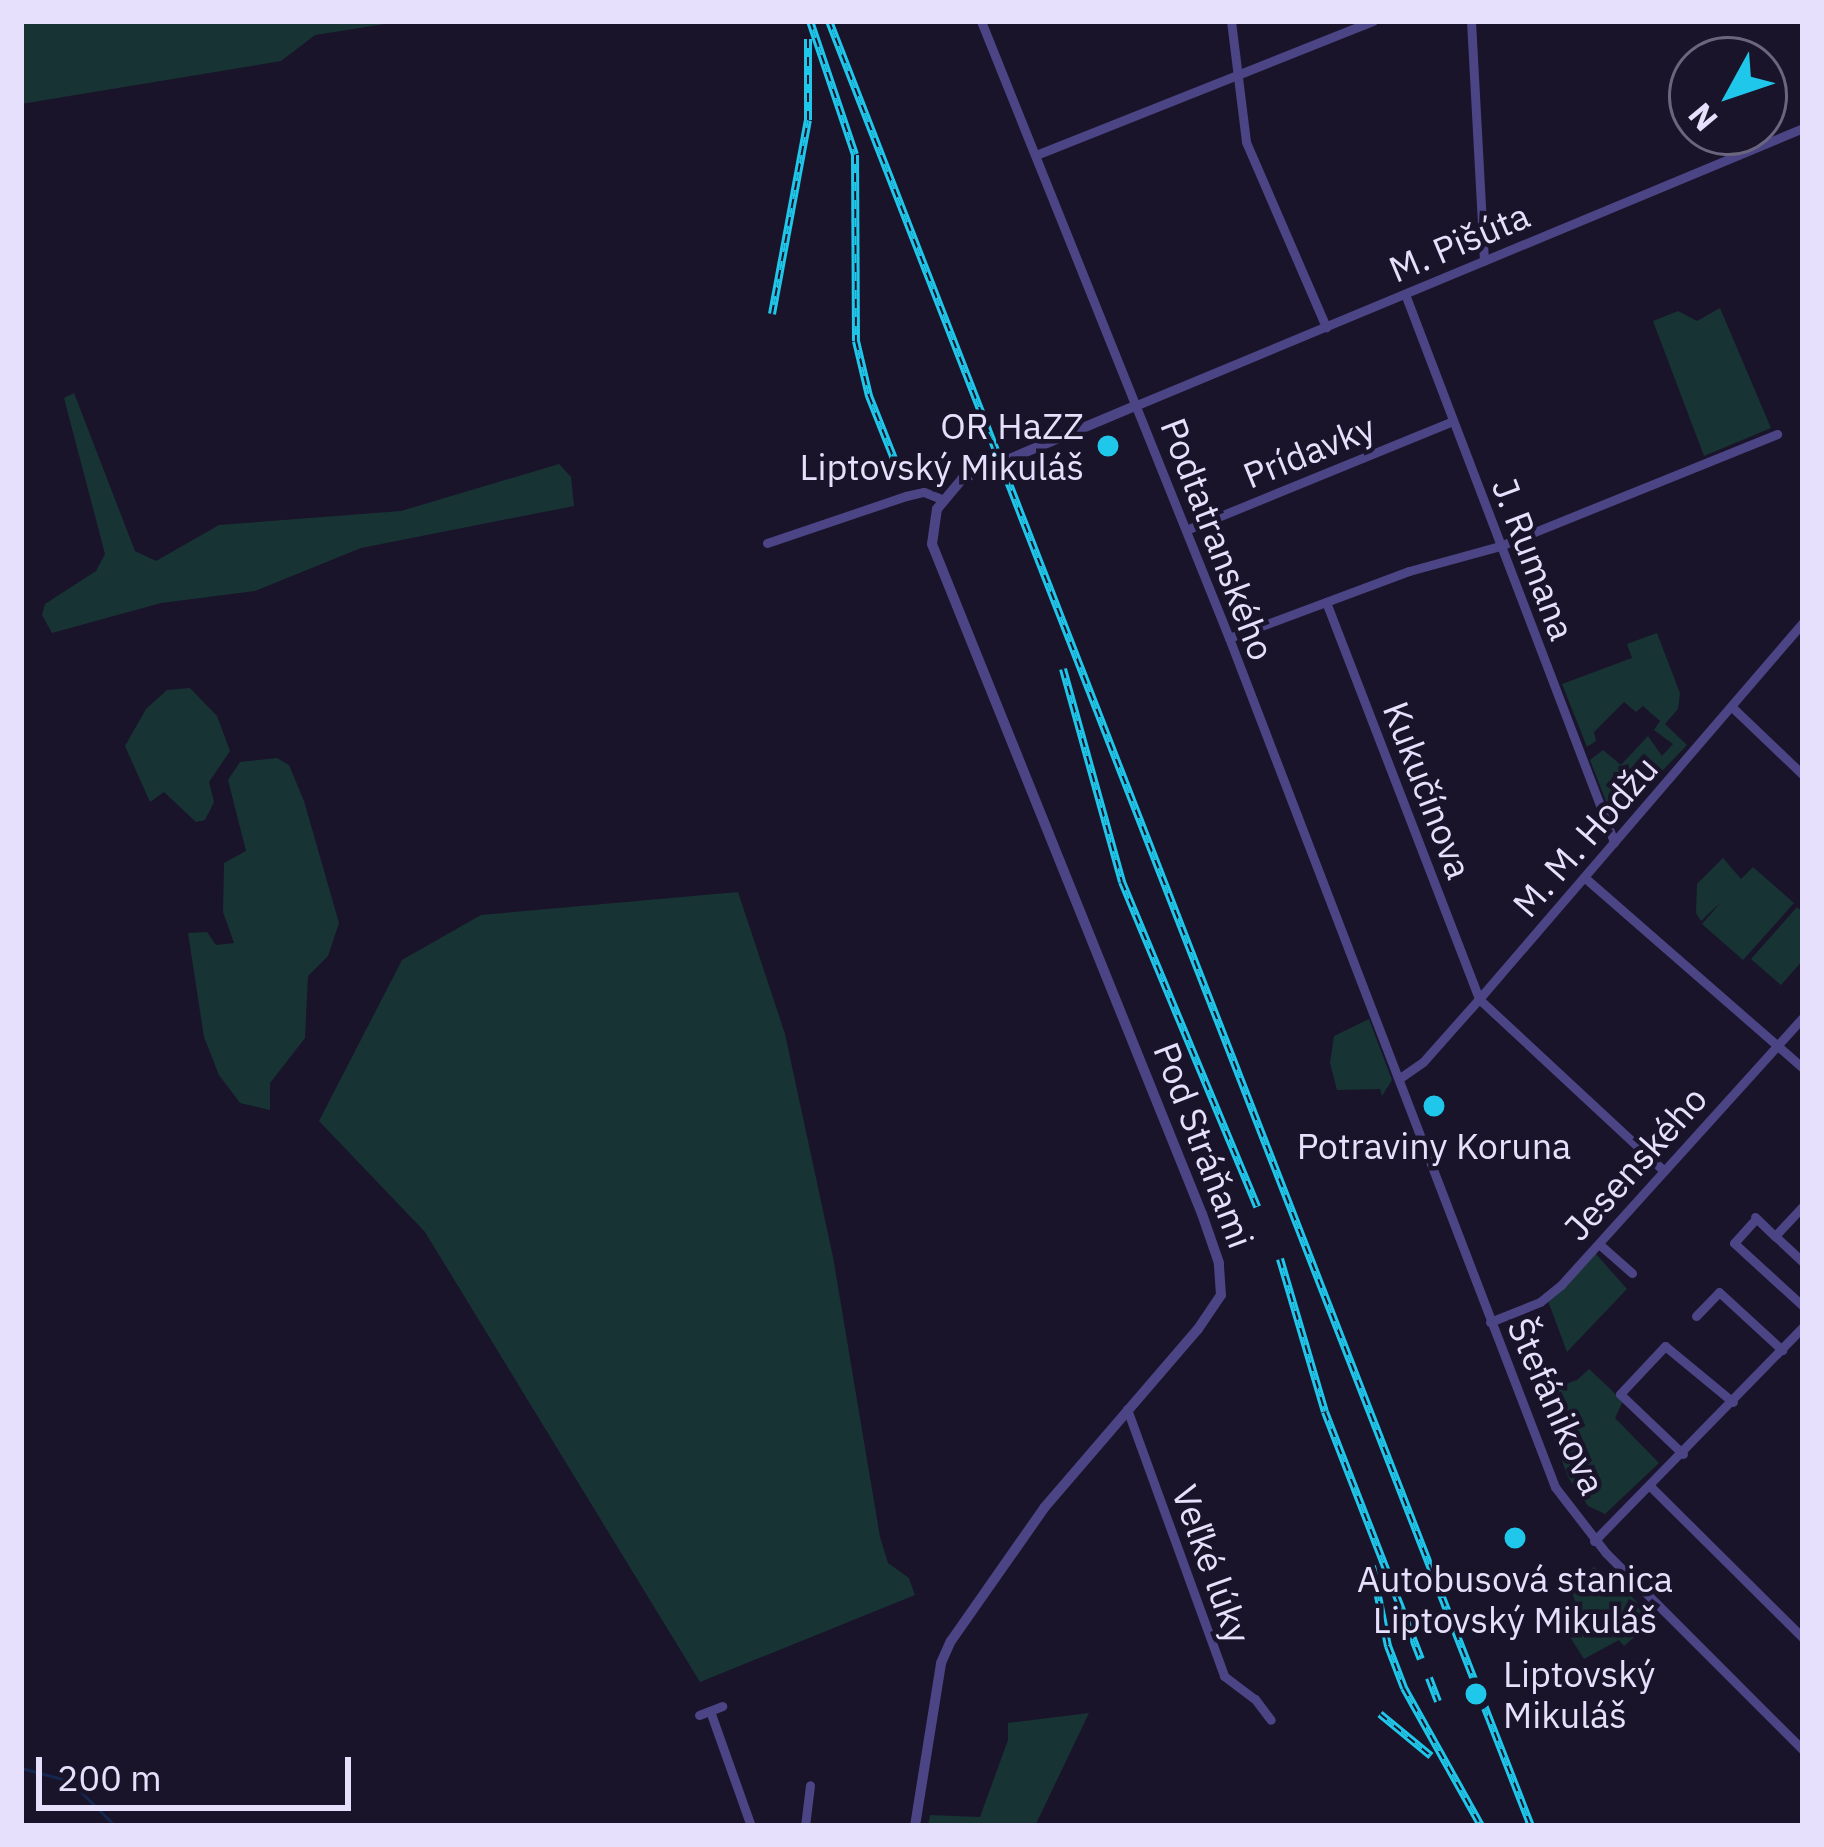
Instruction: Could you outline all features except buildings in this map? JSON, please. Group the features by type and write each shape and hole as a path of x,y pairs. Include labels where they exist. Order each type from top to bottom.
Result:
{"street":[{"name":"Podtatranského","path":"981,21 1400,1078"},
{"path":"1231,21 1246,142 1326,327"},
{"path":"1036,155 1373,21"},
{"path":"1471,21 1484,261"},
{"name":"M. Pišúta","path":"1137,405 1803,128"},
{"name":"J. Rumana","path":"1405,294 1614,842"},
{"path":"766,543 906,496 925,492 941,499 962,479 1137,405"},
{"name":"Prídavky","path":"1186,530 1453,421"},
{"path":"1228,638 1500,546 1777,434"},
{"name":"Pod Stráňami","path":"914,1826 941,1663 951,1641 1021,1538 1211,1314 1222,1276 1185,1171 940,573 931,531 941,499"},
{"name":"Kukučínova","path":"1326,602 1479,999"},
{"name":"M. M. Hodžu","path":"1400,1078 1423,1062 1479,999 1803,622"},
{"path":"1733,708 1803,775"},
{"path":"1584,877 1803,1068"},
{"path":"1479,999 1664,1170"},
{"name":"Jesenského","path":"1490,1322 1546,1298 1803,1017"},
{"path":"1791,1031 1803,1041"},
{"name":"Štefánikova","path":"1400,1078 1556,1487 1594,1540 1803,1750"},
{"path":"1774,1236 1803,1206"},
{"path":"1803,1262 1754,1219 1734,1243 1803,1306"},
{"path":"1599,1244 1632,1273"},
{"path":"1696,1316 1719,1292 1782,1350"},
{"path":"1594,1540 1803,1327"},
{"path":"1683,1454 1620,1394 1665,1346 1733,1402"},
{"name":"Veľké lúky","path":"1127,1409 1224,1676 1255,1699 1271,1720"},
{"path":"1651,1487 1803,1638"},
{"path":"722,1706 705,1713 751,1826"},
{"path":"806,1826 810,1785"}],"green space":[{"path":"21,21 404,21 315,35 281,61 21,104"},
{"path":"1720,308 1771,428 1704,456 1653,321 1678,311 1697,321"},
{"path":"74,393 135,551 156,561 219,525 401,511 559,464 571,477 574,506 361,548 255,591 161,603 52,633 42,615 45,604 96,571 105,554 64,398"},
{"path":"1657,633 1680,693 1678,709 1665,724 1687,745 1619,816 1609,809 1590,760 1603,750 1621,765 1648,736 1662,756 1673,744 1654,730 1660,721 1643,706 1636,712 1624,702 1594,732 1596,741 1587,747 1562,684 1632,658 1627,644"},
{"path":"190,688 217,716 230,751 209,782 214,802 205,820 196,822 164,792 150,802 125,746 146,709 167,690"},
{"path":"277,758 289,765 304,801 339,923 328,956 308,976 305,1038 270,1083 270,1110 240,1103 219,1075 204,1037 188,933 207,932 216,945 234,943 223,912 224,863 246,851 228,780 240,762"},
{"path":"1723,858 1741,879 1753,867 1794,903 1743,960 1702,924 1722,901 1701,921 1696,913 1697,884"},
{"path":"738,892 785,1034 833,1257 880,1537 888,1563 909,1578 915,1595 700,1682 425,1232 319,1121 402,960 481,915"},
{"path":"1797,907 1803,912 1803,960 1781,985 1751,959"},
{"path":"1369,1019 1392,1080 1382,1096 1380,1089 1337,1090 1330,1063 1334,1036"},
{"path":"1596,1254 1627,1289 1567,1352 1548,1301"},
{"path":"1589,1369 1623,1401 1615,1418 1659,1463 1605,1514 1588,1506 1568,1477 1537,1394 1577,1380"},
{"path":"1594,1567 1614,1578 1654,1620 1624,1646 1619,1640 1584,1659 1570,1637 1580,1629 1568,1608 1577,1605 1570,1589"},
{"path":"1089,1713 1035,1826 928,1826 930,1815 980,1817 1008,1740 1008,1723"}],"waterway":[{"path":"21,1768 70,1781 115,1826"}],"railway":[{"path":"810,21 855,155 856,341 869,396 900,474"},
{"path":"829,21 1531,1826"},
{"path":"772,314 808,120 808,39"},
{"path":"1063,669 1122,882 1257,1207"},
{"path":"1280,1259 1325,1412 1421,1659"},
{"path":"1372,1566 1388,1646 1404,1688 1481,1826"},
{"path":"1429,1678 1438,1701"},
{"path":"1380,1714 1431,1756"}],"place":[{"name":"OR HaZZ Liptovský Mikuláš","path":"1108,446"},
{"name":"Potraviny Koruna","path":"1434,1106"},
{"name":"Autobusová stanica Liptovský Mikuláš","path":"1515,1538"},
{"name":"Liptovský Mikuláš","path":"1476,1694"}]}
